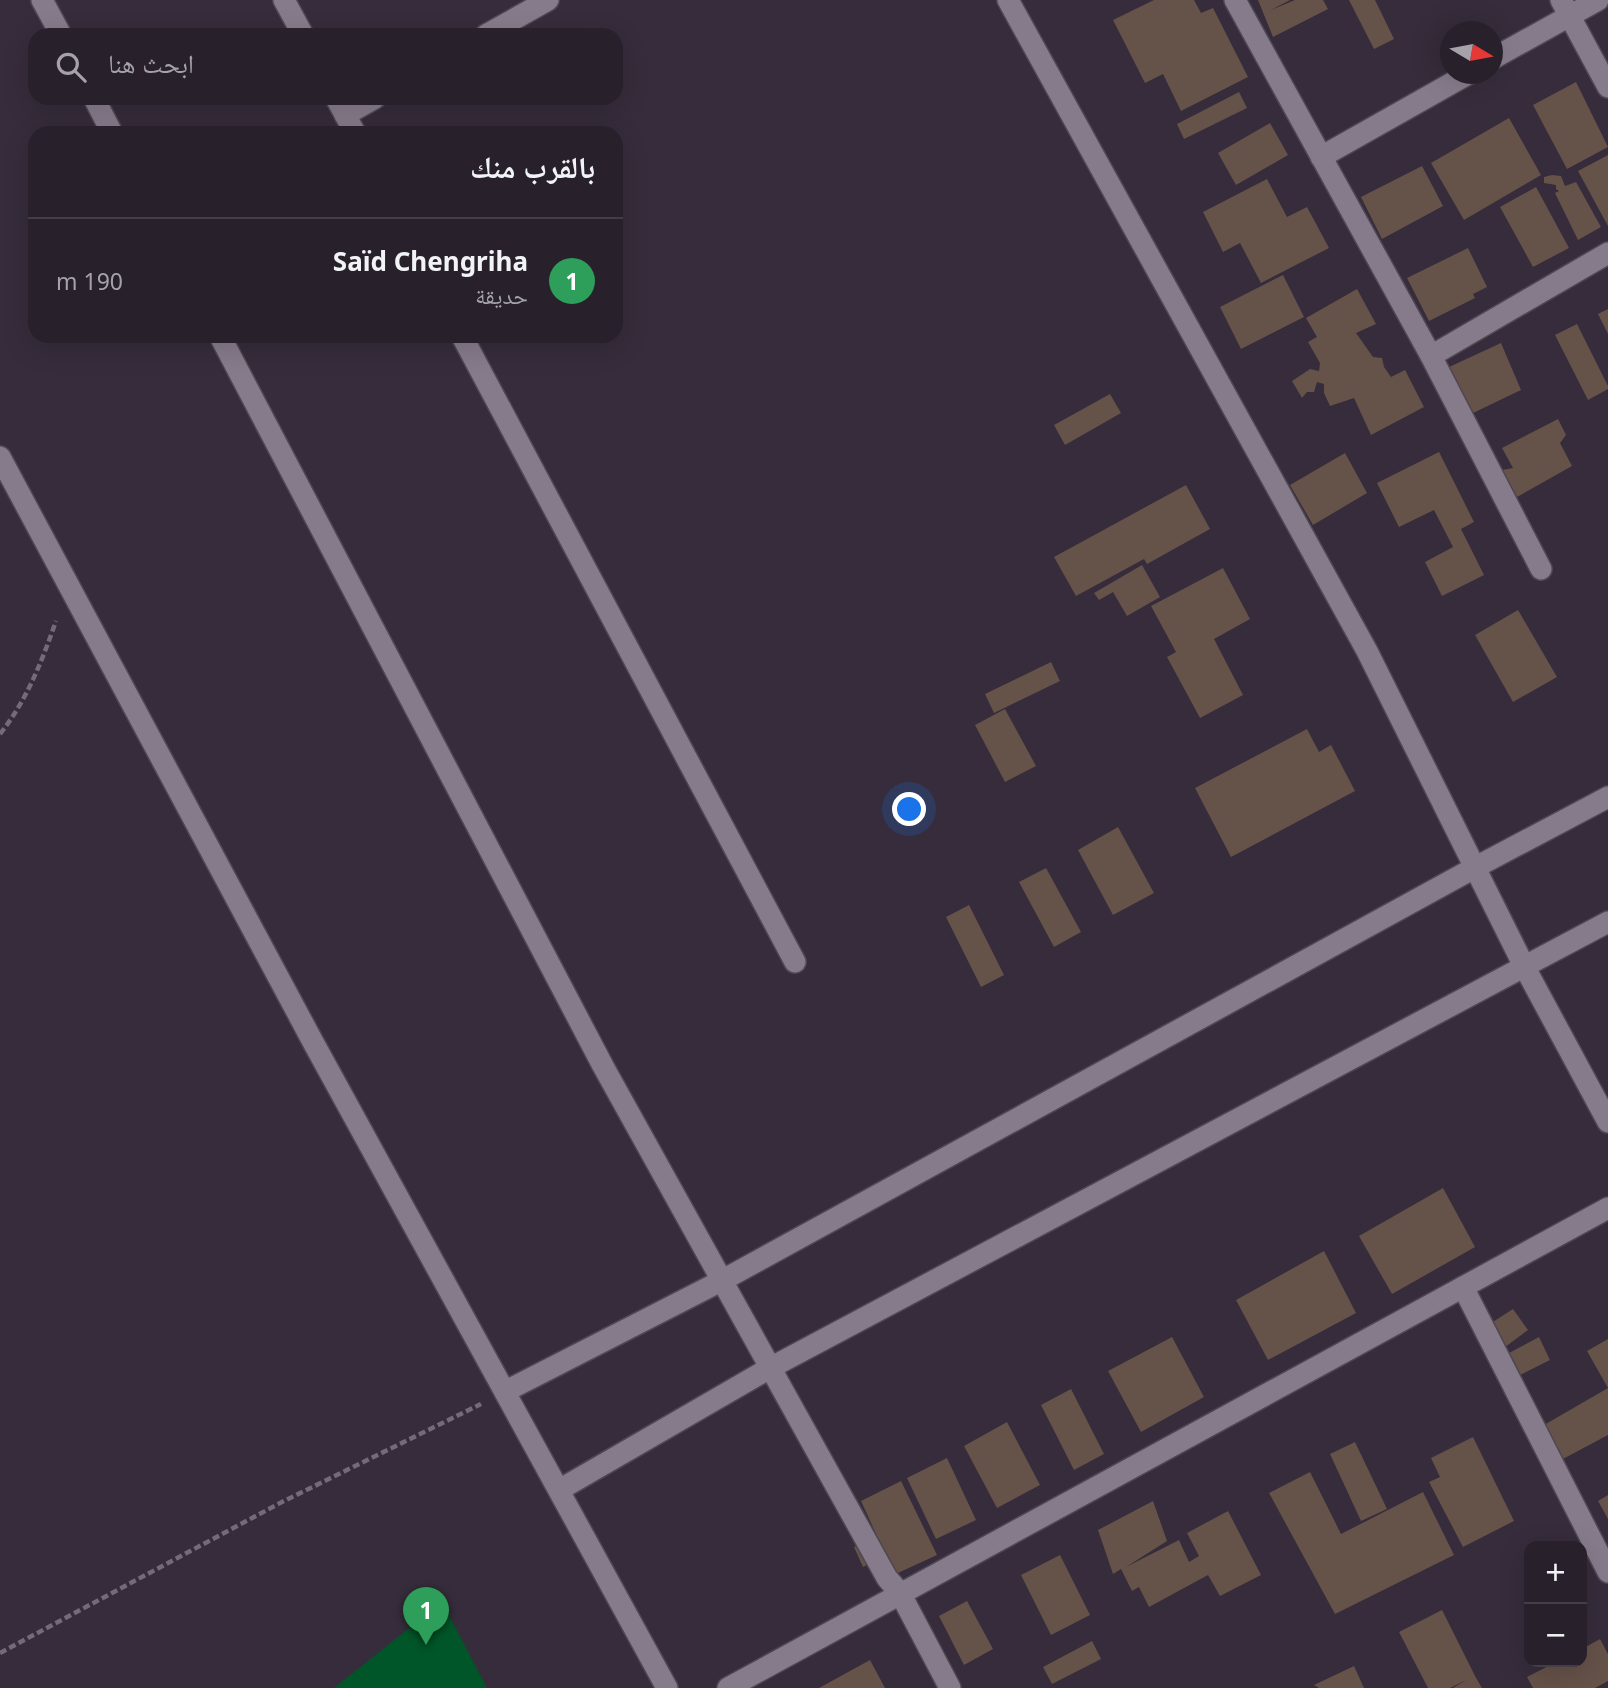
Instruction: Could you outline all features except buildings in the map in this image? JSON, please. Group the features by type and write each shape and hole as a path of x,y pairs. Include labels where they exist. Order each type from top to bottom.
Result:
{"street":[{"path":"42,0 57,28"},
{"path":"284,0 299,28"},
{"path":"498,28 548,0"},
{"path":"1008,0 1367,651 1524,966 1608,1122"},
{"path":"1235,0 1431,356 1541,569"},
{"path":"1503,53 1565,8 1598,0"},
{"path":"1565,8 1608,87"},
{"path":"1321,157 1450,84"},
{"path":"98,105 109,126"},
{"path":"345,115 362,105"},
{"path":"1431,356 1608,253"},
{"path":"224,343 603,1066 887,1578 900,1593 950,1688"},
{"path":"466,343 795,962"},
{"path":"0,457 313,1042 667,1688"},
{"path":"506,1391 721,1280 1608,797"},
{"path":"559,1490 770,1368 1608,922"},
{"path":"728,1688 1608,1208"},
{"path":"1463,1287 1608,1572"}],"path":[{"path":"0,734 38,670 68,583"},
{"path":"0,1653 280,1503 506,1391"}],"green space":[{"path":"442,1602 487,1688 334,1688"}],"place":[{"name":"Saïd Chengriha","path":"426,1645"}]}
